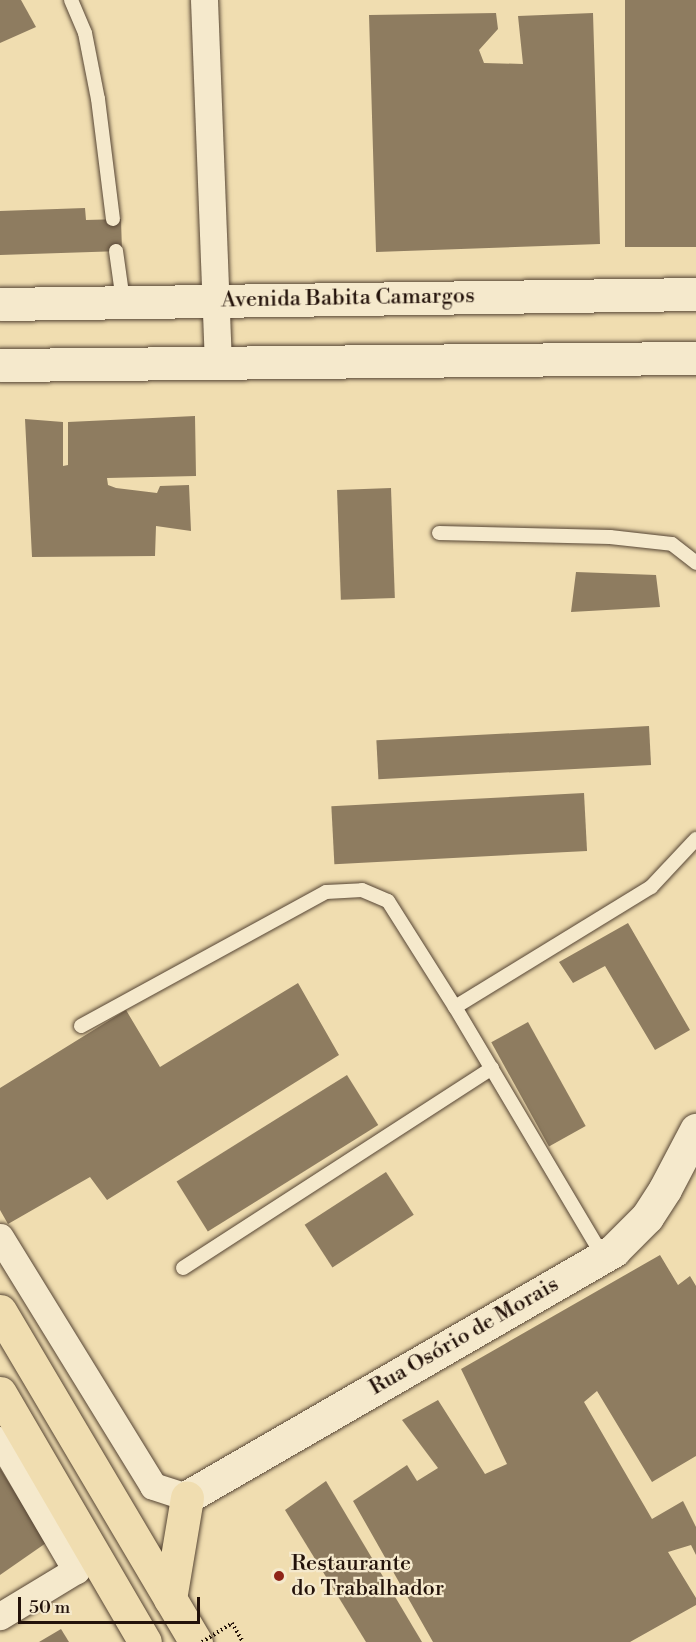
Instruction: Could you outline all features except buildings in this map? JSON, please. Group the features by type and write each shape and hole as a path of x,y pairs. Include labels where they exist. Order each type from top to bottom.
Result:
{"highway":[{"path":"0,1311 196,1642"},
{"path":"0,1394 145,1642"},
{"path":"170,1599 187,1497"},
{"path":"76,1570 127,1642"}],"street":[{"path":"204,0 218,362"},
{"name":"Avenida Babita Camargos","path":"0,304 696,294"},
{"path":"0,366 696,358"},
{"name":"Rua Osório de Morais","path":"187,1497 614,1250 646,1217 665,1190 696,1130"},
{"path":"0,1237 153,1486 187,1497"},
{"path":"0,1440 76,1570 0,1616"}],"lane":[{"path":"71,0 86,33 98,99 113,219"},
{"path":"116,251 123,302"},
{"path":"439,533 610,537 672,544 696,563"},
{"path":"455,1007 651,887 696,839"},
{"path":"81,1026 326,892 362,890 388,901 492,1068 603,1256"},
{"path":"183,1268 492,1068"}],"path":[{"path":"202,1642 232,1623 243,1642"}],"place":[{"name":"Restaurante do Trabalhador","path":"279,1576"}]}
